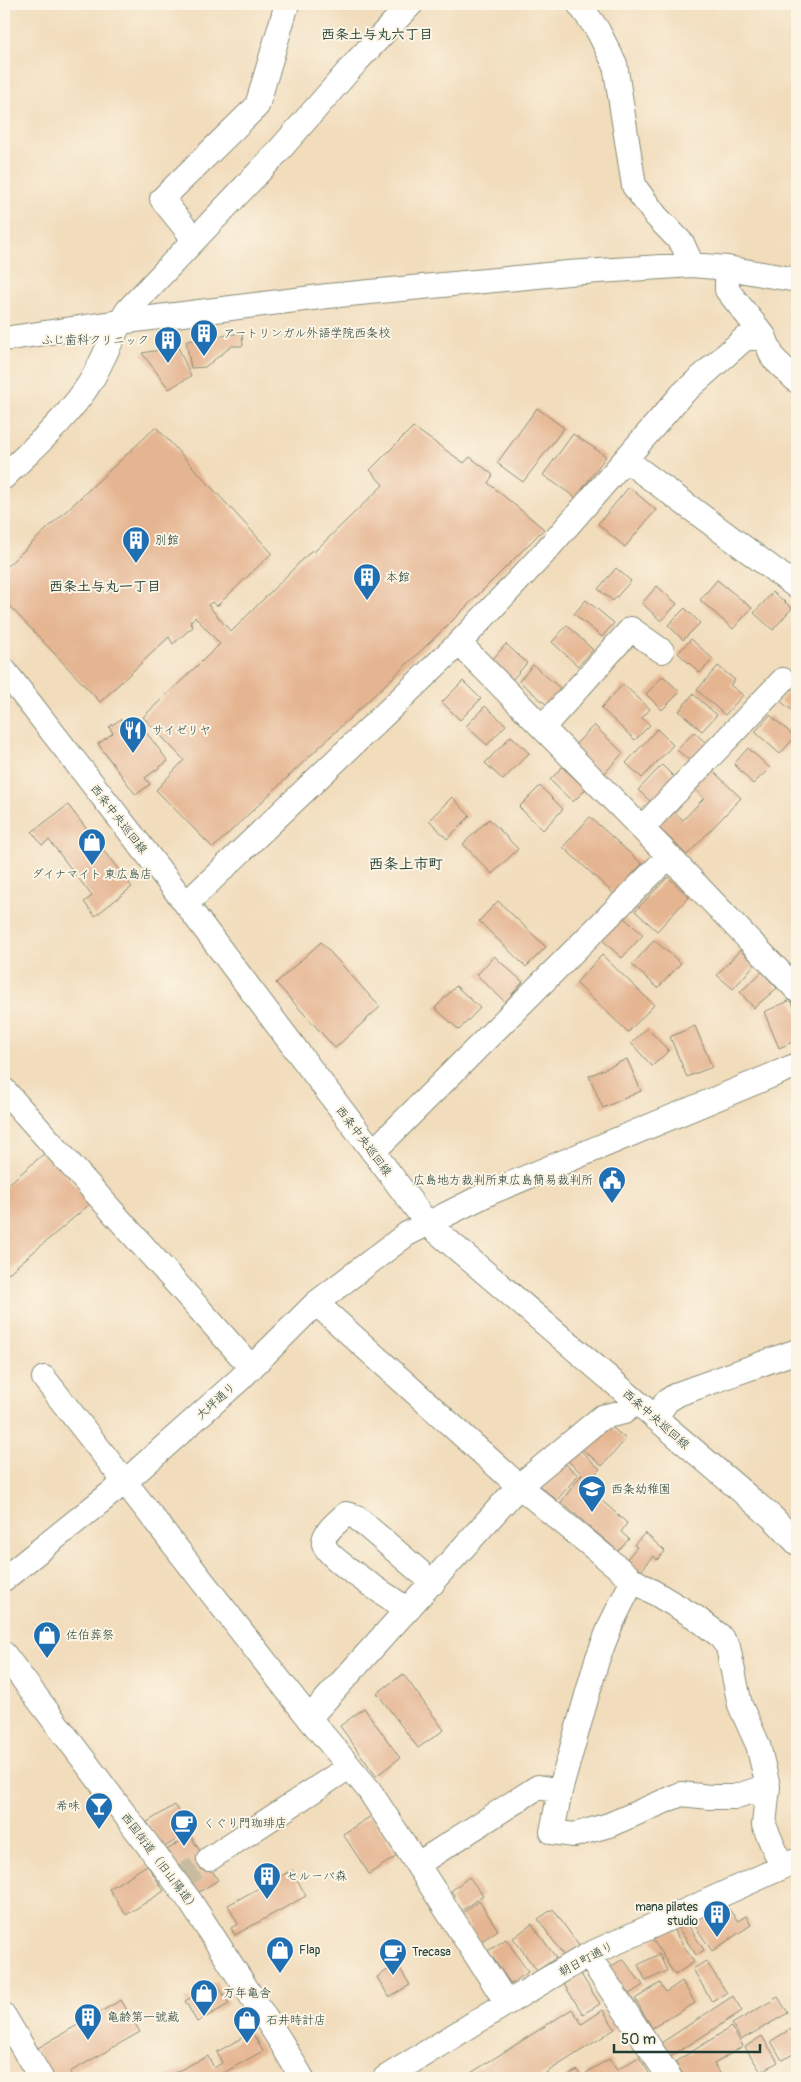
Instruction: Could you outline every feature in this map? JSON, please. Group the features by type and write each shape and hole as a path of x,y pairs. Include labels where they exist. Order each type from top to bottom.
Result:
{"street":[{"path":"194,239 162,199 257,106 287,4"},
{"path":"4,477 66,414 91,381 119,322 128,310 276,155 358,60 411,4"},
{"path":"578,4 597,29 615,64 634,186 656,216 682,243 692,265"},
{"path":"4,339 119,322 338,295 568,273 692,265 727,268 797,280"},
{"path":"727,268 727,290 764,336 773,358 797,381"},
{"path":"186,904 459,643 544,553 682,394 744,339 764,336"},
{"path":"626,460 797,588"},
{"path":"543,728 631,629 662,651"},
{"path":"459,643 642,828 797,990"},
{"name":"西条中央巡回線","path":"4,670 186,904 427,1223 773,1518 797,1543"},
{"path":"642,828 784,680"},
{"path":"373,1152 669,856"},
{"name":"大坪通り","path":"4,1579 126,1481 251,1368 316,1303 407,1234 489,1193 797,1065"},
{"path":"4,1090 251,1368"},
{"path":"316,1303 519,1486 633,1580 695,1617 720,1635 728,1647 740,1705 758,1744 768,1786 764,1826 790,1864"},
{"path":"655,1418 667,1401 678,1394 797,1351"},
{"path":"44,1378 309,1718 369,1790 507,2002"},
{"path":"309,1718 519,1486 602,1417 624,1412 636,1402"},
{"path":"408,1610 338,1562 327,1551 324,1542 325,1536 346,1514 356,1517 433,1582"},
{"path":"633,1580 611,1624 597,1660 560,1791 552,1832 574,1835 609,1825 681,1794 734,1797 768,1786"},
{"name":"西国街道（旧山陽道）","path":"4,1654 190,1901 281,2042 302,2078"},
{"path":"209,1859 349,1768"},
{"path":"418,1864 538,1787 560,1791"},
{"name":"朝日町通り","path":"385,2078 507,2002 588,1955 790,1864"},
{"path":"588,1955 670,2078"},
{"path":"4,2016 41,2078"}],"building":[{"name":"アートリンガル外語学院西条校","path":"242,333 243,346 232,346 205,367 191,368 186,341"},
{"name":"ふじ歯科クリニック","path":"178,347 191,376 169,389 142,353"},
{"path":"537,408 564,428 523,482 497,463"},
{"path":"156,427 272,553 217,606 212,602 208,605 231,632 312,550 314,552 383,485 370,470 413,427 464,463 470,457 493,475 488,483 544,529 447,626 213,848 156,790 184,760 143,717 220,644 195,617 190,622 193,627 173,644 169,637 100,702 4,600 4,569"},
{"path":"573,434 606,456 576,498 543,475"},
{"path":"629,487 656,510 625,547 598,524"},
{"path":"616,568 631,581 613,601 598,589"},
{"path":"717,580 752,608 733,629 700,600"},
{"path":"657,586 677,604 661,621 642,603"},
{"path":"773,592 792,608 773,630 754,613"},
{"path":"586,600 614,623 602,637 574,614"},
{"path":"685,608 700,623 683,640 668,625"},
{"path":"567,625 593,650 578,666 552,642"},
{"path":"691,639 713,659 700,673 678,653"},
{"path":"506,644 527,663 512,680 491,661"},
{"path":"533,665 562,690 548,706 519,681"},
{"path":"718,666 735,680 730,685 743,695 725,715 697,690"},
{"path":"663,676 680,692 662,710 646,694"},
{"path":"463,681 481,699 460,720 442,702"},
{"path":"797,683 797,714 780,701"},
{"path":"623,684 650,709 642,718 650,725 635,740 601,708"},
{"path":"693,694 717,715 702,731 679,711"},
{"path":"485,706 506,725 487,745 466,726"},
{"path":"770,715 795,737 780,754 755,732"},
{"path":"121,719 125,724 129,720 134,727 139,723 168,761 145,778 150,784 136,795 98,744 113,733 109,727"},
{"path":"594,725 623,753 602,776 572,748"},
{"path":"657,729 673,745 642,778 626,763"},
{"path":"694,732 708,745 691,762 677,750"},
{"path":"511,736 529,753 503,780 485,763"},
{"path":"748,748 770,768 753,784 734,764"},
{"path":"662,765 677,780 653,804 638,790"},
{"path":"562,767 586,789 573,802 550,780"},
{"path":"709,767 741,798 687,855 656,825 671,809 683,820 704,798 691,786"},
{"path":"540,786 563,809 543,830 519,807"},
{"path":"452,797 470,816 447,839 429,820"},
{"name":"ダイナマイト 東広島店","path":"68,805 132,887 95,916 84,902 92,896 49,840 42,845 32,832"},
{"path":"590,817 642,864 614,894 563,847"},
{"path":"489,819 518,849 492,874 463,844"},
{"path":"668,877 689,897 657,931 635,911"},
{"path":"498,901 546,947 526,967 479,921"},
{"path":"622,916 643,935 622,958 601,939"},
{"path":"654,940 681,963 658,988 632,965"},
{"path":"321,942 380,1007 335,1048 276,983"},
{"path":"740,950 755,964 733,989 717,975"},
{"path":"602,955 654,1005 628,1032 576,983"},
{"path":"494,956 523,982 505,1002 477,975"},
{"path":"762,972 777,988 754,1008 740,992"},
{"path":"456,986 480,1008 459,1030 435,1008"},
{"path":"791,1000 797,1014 797,1040 779,1048 764,1012"},
{"path":"695,1026 712,1067 687,1077 670,1037"},
{"path":"647,1028 669,1051 652,1066 631,1043"},
{"path":"627,1059 641,1091 603,1108 589,1076"},
{"path":"46,1152 90,1204 4,1277 4,1188"},
{"path":"608,1424 626,1439 602,1466 581,1448"},
{"path":"579,1449 600,1469 595,1474 600,1479 590,1490 627,1523 621,1532 629,1539 618,1551 561,1502 582,1474 567,1460"},
{"path":"563,1462 578,1475 557,1500 537,1484"},
{"path":"645,1533 665,1551 657,1560 654,1556 640,1572 626,1560 637,1547 634,1545"},
{"path":"403,1674 444,1730 418,1748 377,1693"},
{"path":"364,1708 400,1758 376,1776 340,1726"},
{"path":"175,1805 192,1830 163,1848 147,1822"},
{"path":"371,1816 397,1856 369,1874 343,1834"},
{"path":"190,1835 218,1880 193,1896 165,1851"},
{"path":"147,1865 164,1891 126,1915 109,1889"},
{"name":"セルーバ森","path":"292,1870 306,1896 235,1935 231,1928 238,1924 228,1905"},
{"path":"469,1877 483,1895 460,1912 451,1900 455,1896 451,1891"},
{"path":"479,1901 498,1930 480,1942 461,1914"},
{"name":"mana pilates studio","path":"724,1903 738,1921 746,1916 751,1925 712,1951 691,1920"},
{"path":"553,1909 579,1946 564,1956 538,1919"},
{"path":"686,1922 704,1950 696,1955 678,1927"},
{"path":"532,1924 556,1958 537,1971 513,1938"},
{"path":"672,1928 694,1962 675,1975 653,1940"},
{"path":"506,1939 528,1972 511,1984 488,1951"},
{"path":"659,1954 667,1971 646,1981 638,1965"},
{"path":"623,1959 643,1985 620,2000 602,1972"},
{"path":"706,1961 727,1993 712,2002 693,1969"},
{"path":"397,1964 410,1985 389,1997 377,1977"},
{"path":"580,1973 600,2004 583,2014 563,1983"},
{"path":"682,1981 695,2003 652,2028 635,1999 660,1983 666,1992"},
{"path":"216,1982 229,2004 197,2022 185,2001"},
{"path":"733,1996 742,2011 664,2061 655,2047"},
{"path":"778,1997 788,2013 741,2040 732,2024"},
{"name":"亀齢第一號藏","path":"121,2000 140,2032 70,2072 74,2078 53,2078 36,2049"},
{"path":"572,2009 582,2024 603,2010 615,2029 538,2078 463,2078"},
{"path":"731,2027 743,2046 714,2064 723,2078 685,2078 675,2062"},
{"path":"791,2029 797,2041 797,2052 782,2060 771,2041"},
{"path":"252,2032 263,2051 218,2076 214,2078 164,2078 208,2056 214,2068 222,2063 217,2052"},
{"path":"762,2036 778,2062 761,2072 745,2047"},
{"path":"639,2057 652,2078 589,2078 586,2073 609,2059 617,2070"},
{"path":"577,2070 582,2078 564,2078"}],"tunnel":[{"path":"176,1881 209,1859"}],"place":[{"name":"アートリンガル外語学院西条校","path":"204,357"},
{"name":"ふじ歯科クリニック","path":"168,364"},
{"name":"別館","path":"136,564"},
{"name":"本館","path":"367,601"},
{"name":"サイゼリヤ","path":"133,754"},
{"name":"ダイナマイト 東広島店","path":"92,866"},
{"name":"広島地方裁判所東広島簡易裁判所","path":"612,1204"},
{"name":"西条幼稚園","path":"592,1513"},
{"name":"佐伯葬祭","path":"47,1659"},
{"name":"希味","path":"99,1830"},
{"name":"くぐり門珈琲店","path":"184,1847"},
{"name":"セルーバ森","path":"267,1900"},
{"name":"mana pilates studio","path":"717,1938"},
{"name":"Flap","path":"280,1974"},
{"name":"Trecasa","path":"393,1976"},
{"name":"万年亀舎","path":"204,2017"},
{"name":"亀齢第一號藏","path":"88,2041"},
{"name":"石井時計店","path":"247,2044"}],"district":[{"name":"西条土与丸六丁目","path":"377,34"},
{"name":"西条土与丸一丁目","path":"105,586"},
{"name":"西条上市町","path":"406,864"}]}
